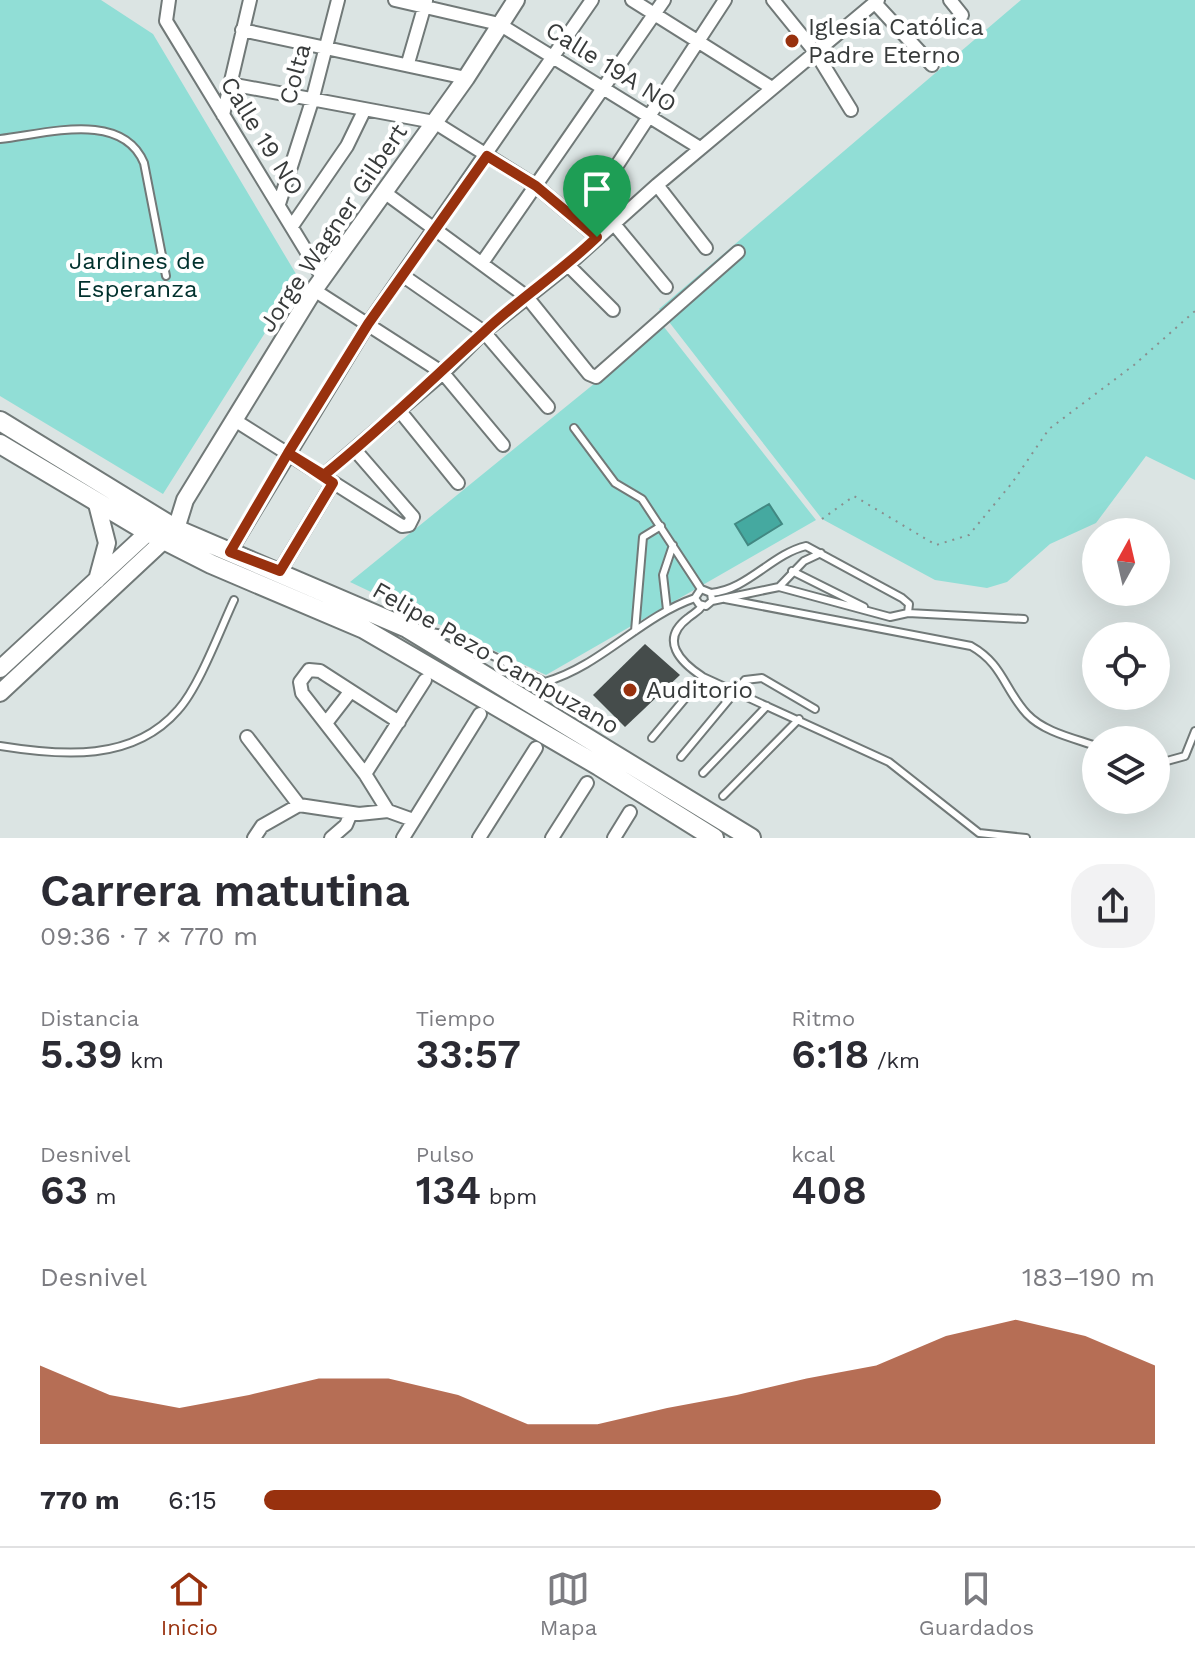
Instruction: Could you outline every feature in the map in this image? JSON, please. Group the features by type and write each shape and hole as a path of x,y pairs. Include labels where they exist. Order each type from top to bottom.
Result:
{"main road":[{"name":"Felipe Pezo Campuzano","path":"0,421 211,564 364,629 599,766 714,838"},
{"name":"Felipe Pezo Campuzano","path":"0,444 97,504 280,571 407,628 751,838"}],"street":[{"name":"Calle 19 NO","path":"169,0 165,17 292,226 318,284 368,324 443,373 503,445"},
{"path":"223,115 250,0"},
{"name":"Colta","path":"279,204 312,101 338,0"},
{"name":"Calle 19A NO","path":"395,0 425,3 500,22 700,148"},
{"path":"500,22 507,0"},
{"name":"Jorge Wagner Gilbert","path":"162,530 236,421 318,284 466,78 516,0"},
{"path":"230,552 368,324 592,0"},
{"path":"632,0 772,88"},
{"path":"482,263 664,0"},
{"path":"580,222 725,0"},
{"path":"950,0 962,15"},
{"path":"775,1 816,53 851,110"},
{"path":"280,571 328,479 355,450 443,373 484,332 568,265 700,148 876,1 932,65"},
{"path":"408,63 425,3"},
{"path":"242,30 408,63 466,78"},
{"path":"230,84 434,122 536,186 597,237"},
{"path":"292,226 347,146 364,111"},
{"path":"657,185 706,248"},
{"path":"384,192 527,297 589,374 596,377 738,252"},
{"path":"614,224 666,287"},
{"path":"568,265 613,310"},
{"path":"402,275 484,332 548,407"},
{"path":"399,410 458,483"},
{"path":"236,421 402,526 411,523 413,517 355,450"},
{"path":"96,582 107,543 97,504"},
{"path":"0,669 96,582 162,530"},
{"path":"0,693 162,530"},
{"path":"388,811 365,774 300,688 309,670 320,671 399,722"},
{"path":"365,774 425,680"},
{"path":"326,723 350,692"},
{"path":"403,838 480,714"},
{"path":"247,737 299,805"},
{"path":"479,838 536,748"},
{"path":"552,838 587,783"},
{"path":"254,838 262,826 299,805 351,813 388,811 413,820"},
{"path":"614,838 630,812"},
{"path":"331,838 346,825 351,813"}],"lane":[{"path":"0,139 110,131 137,147 144,163 166,276"},
{"path":"574,428 615,483 642,499 701,589 712,597 971,646 990,657 1027,714 1047,729 1082,741"},
{"path":"635,631 643,537 661,526"},
{"path":"667,610 663,575 673,545"},
{"path":"908,613 909,604 902,598 806,546 793,549 712,597 675,633 673,647 683,664 703,677 889,762 979,833 1026,838"},
{"path":"779,587 792,571 821,553"},
{"path":"792,571 890,617 908,613 1024,619"},
{"path":"725,599 779,587 827,603 873,611"},
{"path":"407,628 453,636 545,682 572,674 667,610 695,598 701,589"},
{"path":"827,603 833,592"},
{"path":"695,598 702,606"},
{"path":"0,746 101,753 132,743 157,730 180,708 234,600"},
{"path":"652,738 703,677"},
{"path":"681,757 745,680 762,678 815,709"},
{"path":"703,773 767,706"},
{"path":"723,796 799,719"},
{"path":"1170,760 1185,756 1195,731"}],"path":[{"path":"822,519 854,496 936,545 969,535 1012,483 1049,429 1134,365 1195,311"}],"green space":[{"name":"Jardines de Esperanza","path":"0,0 101,0 153,34 299,279 163,494 0,396"},
{"path":"1021,0 1195,0 1195,480 1146,456 1100,518 1082,518 1082,529 1050,544 1007,582 987,588 935,580 822,519 659,309"},
{"path":"664,327 816,520 546,675 350,582"}],"shaded area":[{"path":"769,504 782,524 748,545 735,524"}],"building":[{"name":"Auditorio","path":"645,644 680,675 625,727 593,695"}],"place":[{"name":"Iglesia Católica Padre Eterno","path":"792,41"},
{"name":"Auditorio","path":"630,690"}],"route":[{"path":"597,237 536,186 487,156 368,324 288,453 333,483 280,571 230,552 288,453 324,475 443,373 484,332 568,265 597,237"}]}
